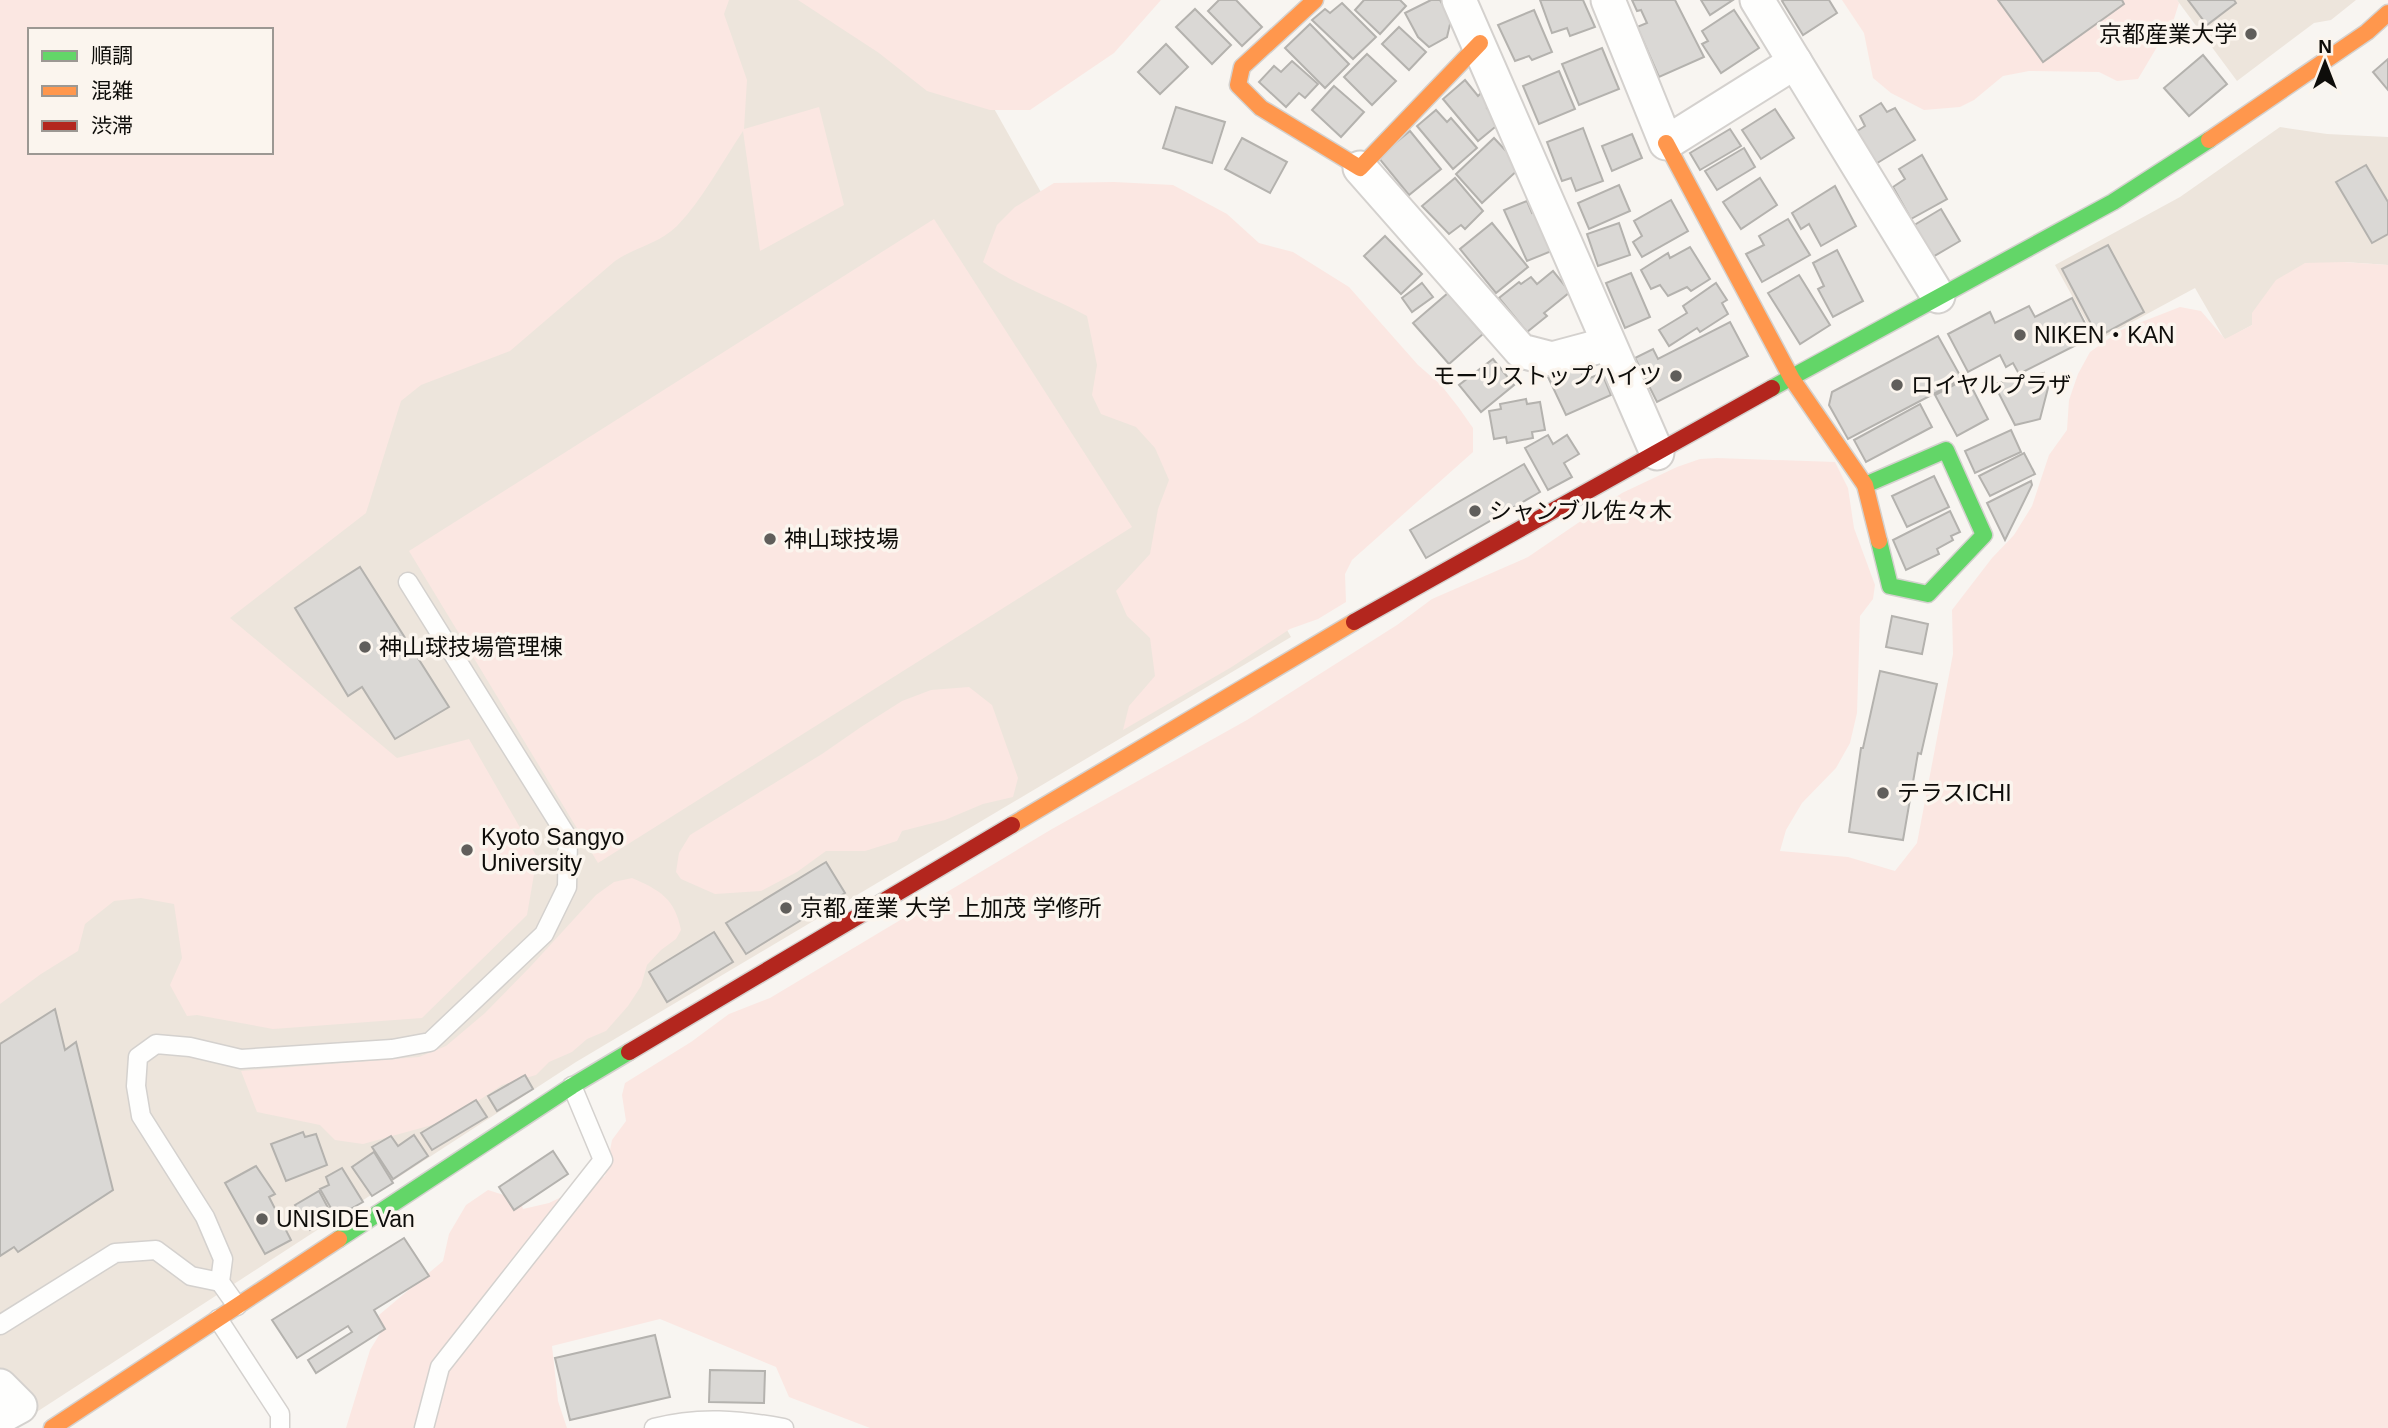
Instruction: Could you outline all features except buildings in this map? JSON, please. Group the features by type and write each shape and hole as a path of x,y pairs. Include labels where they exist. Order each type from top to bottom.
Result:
{"street":[{"path":"1315,0 1242,67 1237,85 1261,108 1360,168 1521,351 1552,359 1608,344"},
{"path":"1459,0 1657,453"},
{"path":"1608,0 1666,143 1792,380 1865,485 1890,586 1928,594 1984,535 1946,450 1865,485"},
{"path":"1757,0 1938,296"},
{"path":"52,1428 572,1086 1300,653 1938,296 2113,202 2169,168 2367,32 2388,13"},
{"path":"1360,168 1480,44"},
{"path":"1666,143 1795,62"},
{"path":"0,1386 20,1406 0,1418"}],"lane":[{"path":"237,1306 220,1282 223,1259 205,1217 141,1115 136,1086 138,1057 156,1044 190,1046 241,1059 392,1049 430,1042 544,934 567,887 568,838 408,582"},
{"path":"424,1428 440,1367 603,1160 572,1086"},
{"path":"0,1325 115,1254 156,1250 191,1276 220,1282"},
{"path":"218,1318 280,1414 280,1428"},
{"path":"654,1428 680,1421 739,1420 784,1428"}],"shaded area":[{"name":"Kyoto Sangyo University","path":"0,0 933,0 1291,637 576,1062 12,1428 0,1428"},
{"path":"0,0 729,0 724,14 747,80 744,129 819,107 844,205 760,251 743,131 695,204 670,232 615,261 510,351 421,385 401,401 366,513 230,618 397,758 469,739 537,857 527,915 422,1018 273,1029 197,1015 187,1016 170,985 182,958 174,904 141,898 114,901 85,924 78,951 0,1004"},
{"path":"798,0 1161,0 1114,53 1030,110 990,110 927,91 879,53"},
{"path":"1842,0 2177,0 2179,3 2173,22 2149,26 2157,47 2138,79 2117,81 2099,72 2029,71 2003,76 1974,100 1960,107 1924,110 1891,93 1873,78 1864,33"},
{"name":"京都産業大学","path":"2177,0 2356,0 2331,20 2314,23 2237,81"},
{"path":"2280,127 2327,134 2388,137 2388,265 2344,262 2252,325 2225,340 2195,288 2097,341 2055,265 2180,197"},
{"path":"1054,183 1173,185 1227,214 1259,243 1293,252 1349,287 1418,365 1441,385 1473,428 1473,452 1352,560 1345,574 1346,602 1318,619 1290,629 1230,668 1123,730 1129,706 1155,676 1150,638 1127,616 1116,591 1150,554 1158,509 1169,480 1155,448 1136,427 1101,414 1092,395 1097,365 1087,316 983,262 997,225 1015,207"},
{"name":"神山球技場","path":"934,219 1132,527 598,863 409,551"},
{"path":"2305,263 2388,265 2388,1428 870,1428 789,1397 776,1367 660,1319 552,1346 558,1401 567,1428 346,1428 370,1350 381,1332 379,1315 443,1261 449,1234 466,1205 488,1190 520,1200 523,1209 549,1203 605,1176 612,1140 626,1121 622,1095 625,1083 691,1042 729,1014 770,998 1052,829 1247,720 1397,625 1432,599 1528,557 1622,493 1677,467 1700,459 1717,458 1835,462 1848,488 1854,528 1875,585 1873,599 1860,616 1857,713 1850,743 1836,768 1802,803 1786,830 1780,851 1848,857 1895,871 1917,843 1953,654 1952,610 1992,558 2014,535 2032,506 2049,455 2067,430 2069,400 2078,374 2090,352 2121,330 2180,307 2201,311 2225,339 2252,325 2252,313 2276,280"},
{"path":"969,687 992,705 1018,778 1013,797 902,831 897,841 865,851 826,851 797,872 761,891 715,894 681,879 676,872 679,853 690,835 902,701 931,690"},
{"path":"632,878 665,897 675,910 681,930 676,939 647,965 641,986 606,1031 587,1039 572,1052 549,1062 536,1075 502,1085 457,1115 432,1125 363,1144 335,1140 320,1125 257,1112 241,1071 419,1057 446,1046 485,1013 596,895 614,882"}],"traffic: fast":[{"path":"1772,388 2113,202 2209,140"},
{"path":"1865,485 1946,450 1984,535 1928,594 1890,586 1879,541"},
{"path":"339,1239 572,1086 629,1052"}],"traffic: slow":[{"path":"1315,0 1242,67 1238,85 1261,108 1360,168 1480,43"},
{"path":"2209,140 2367,32 2388,13"},
{"path":"1666,143 1792,379 1865,485 1879,541"},
{"path":"1012,825 1354,622"},
{"path":"52,1428 339,1239"}],"traffic: jam":[{"path":"1354,622 1772,388"},
{"path":"629,1052 1012,825"}],"place":[{"name":"京都産業大学","path":"2251,34"},
{"name":"NIKEN・KAN","path":"2020,335"},
{"name":"モーリストップハイツ","path":"1676,376"},
{"name":"ロイヤルプラザ","path":"1897,385"},
{"name":"シャンブル佐々木","path":"1475,511"},
{"name":"神山球技場","path":"770,539"},
{"name":"神山球技場管理棟","path":"365,647"},
{"name":"テラスICHI","path":"1883,793"},
{"name":"Kyoto Sangyo University","path":"467,850"},
{"name":"京都 産業 大学 上加茂 学修所","path":"786,908"},
{"name":"UNISIDE Van","path":"262,1219"}]}
